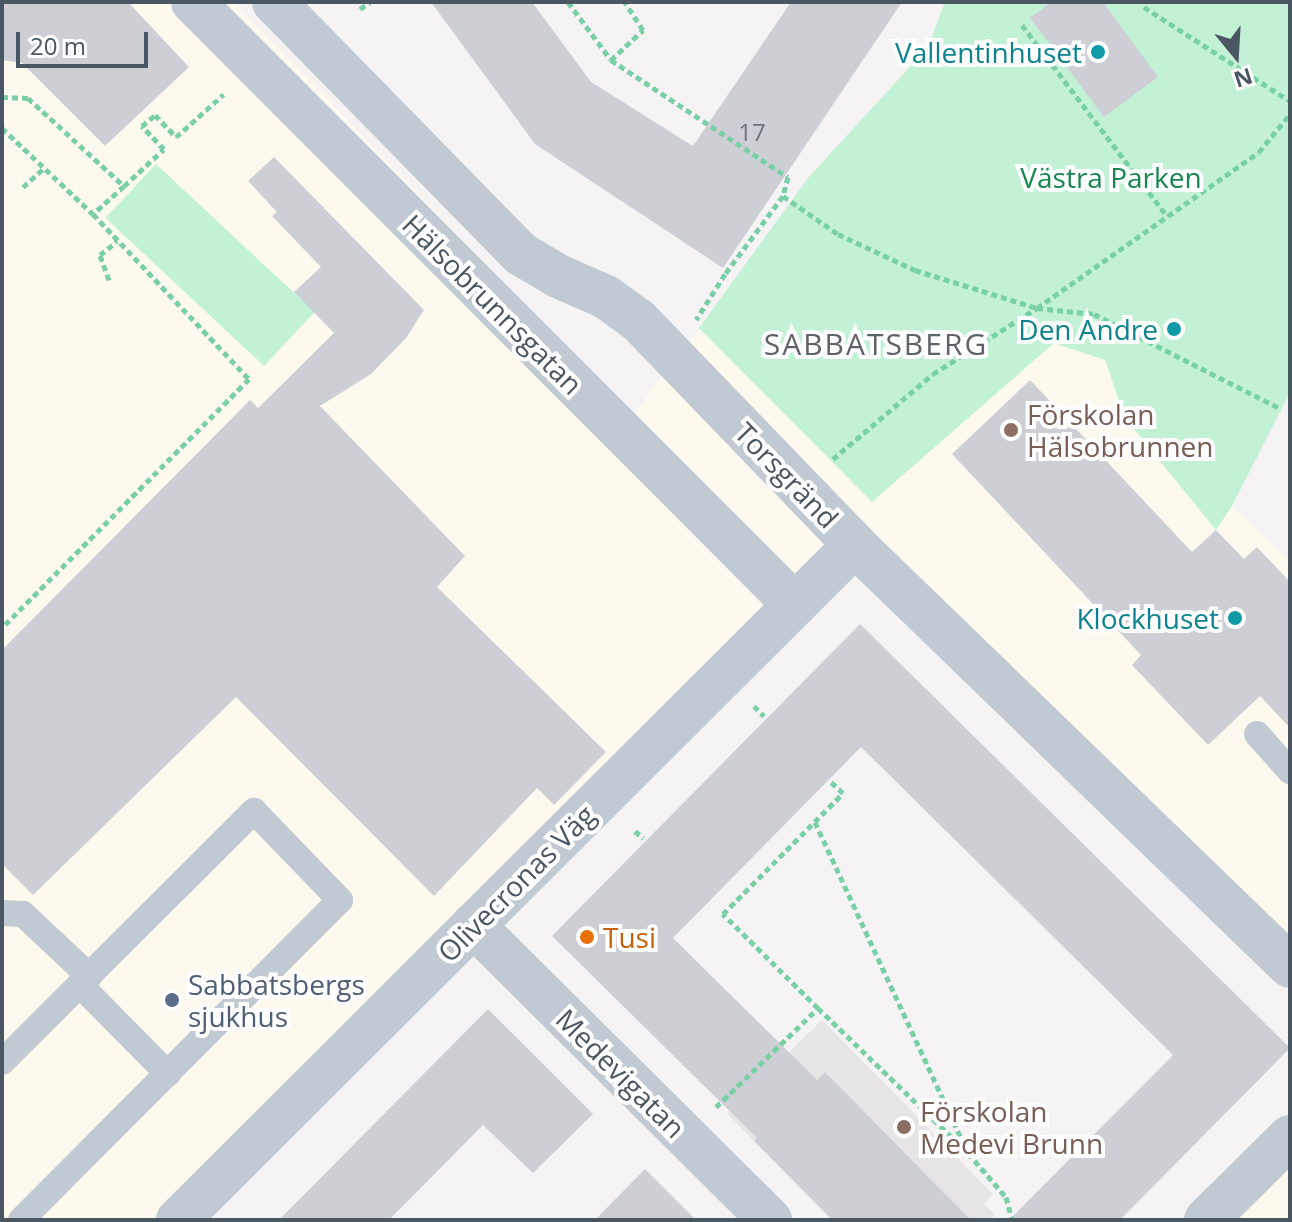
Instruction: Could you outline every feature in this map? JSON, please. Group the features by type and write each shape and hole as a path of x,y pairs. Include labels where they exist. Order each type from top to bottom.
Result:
{"street":[{"name":"Hälsobrunnsgatan","path":"193,2 795,605"},
{"name":"Torsgränd","path":"274,2 521,254 558,276 606,297 638,320 855,545 1290,966"},
{"name":"Olivecronas Väg","path":"185,1217 855,545"},
{"name":"Medevigatan","path":"473,925 770,1220"},
{"path":"1206,1220 1290,1137"}],"lane":[{"path":"1257,734 1290,771"},
{"path":"2,1062 254,811 340,900 18,1220 2,1206"},
{"path":"2,913 23,914 168,1074"}],"path":[{"path":"360,9 370,2"},
{"path":"568,2 611,60 788,177 783,196 725,274 688,333"},
{"path":"611,60 643,30 625,2"},
{"path":"1144,7 1290,101"},
{"path":"1022,25 1167,216"},
{"path":"2,97 28,98 124,186"},
{"path":"93,214 164,149 142,126 155,115 176,137 220,98"},
{"path":"824,468 933,374 1037,308 1259,152 1290,114"},
{"path":"2,128 93,214 249,379 2,628"},
{"path":"23,187 44,168"},
{"path":"783,196 838,234 915,270 1037,308 1094,314 1281,409"},
{"path":"109,280 100,255 117,241"},
{"path":"754,706 764,716"},
{"path":"831,782 843,793 723,914 968,1153 1006,1197 1012,1220"},
{"path":"815,822 968,1153"},
{"path":"635,831 643,838"},
{"path":"719,1104 818,1008"}],"shaded area":[{"path":"2,2 233,2 633,415 699,328 872,502 1054,343 1105,360 1125,418 1215,529 1232,506 1290,561 1290,961 853,542 180,1220 2,1220"},
{"name":"Förskolan Medevi Brunn","path":"822,1020 993,1194 984,1204 995,1215 990,1220 971,1220 825,1072 754,1141 727,1113"},
{"path":"1290,1140 1290,1220 1211,1220"}],"green space":[{"name":"Västra Parken","path":"945,2 1290,2 1290,392 1232,506 1216,530 1125,418 1105,360 1054,343 872,502 699,328 808,178 928,47"},
{"path":"156,164 315,312 264,366 106,218"}],"building":[{"path":"2,2 128,2 189,67 105,146 22,63 2,60"},
{"path":"431,2 532,2 591,82 693,146 791,2 902,2 723,268 535,144"},
{"name":"Vallentinhuset","path":"1051,2 1103,2 1158,77 1104,117 1030,18"},
{"path":"274,157 424,310 406,338 371,374 320,406 465,556 437,587 606,752 554,805 537,788 434,896 236,697 33,895 2,864 2,650 250,400 258,408 334,333 294,292 321,267 272,216 277,212 248,181"},
{"path":"1030,380 1192,552 1216,530 1244,559 1257,547 1290,582 1290,728 1260,696 1208,745 1132,665 1141,655 952,454"},
{"path":"860,624 1290,1048 1120,1220 1009,1220 1173,1055 861,747 673,938 817,1080 825,1072 971,1220 832,1220 754,1141 757,1138 552,936"},
{"path":"488,1009 593,1114 533,1173 483,1125 389,1220 279,1220"},
{"path":"645,1169 696,1220 595,1220"}],"place":[{"name":"Vallentinhuset","path":"1098,52"},
{"name":"Den Andre","path":"1174,329"},
{"name":"Förskolan Hälsobrunnen","path":"1011,430"},
{"name":"Klockhuset","path":"1235,618"},
{"name":"Tusi","path":"587,937"},
{"name":"Sabbatsbergs sjukhus","path":"172,1000"},
{"name":"Förskolan Medevi Brunn","path":"904,1127"}],"district":[{"name":"SABBATSBERG","path":"876,344"}]}
